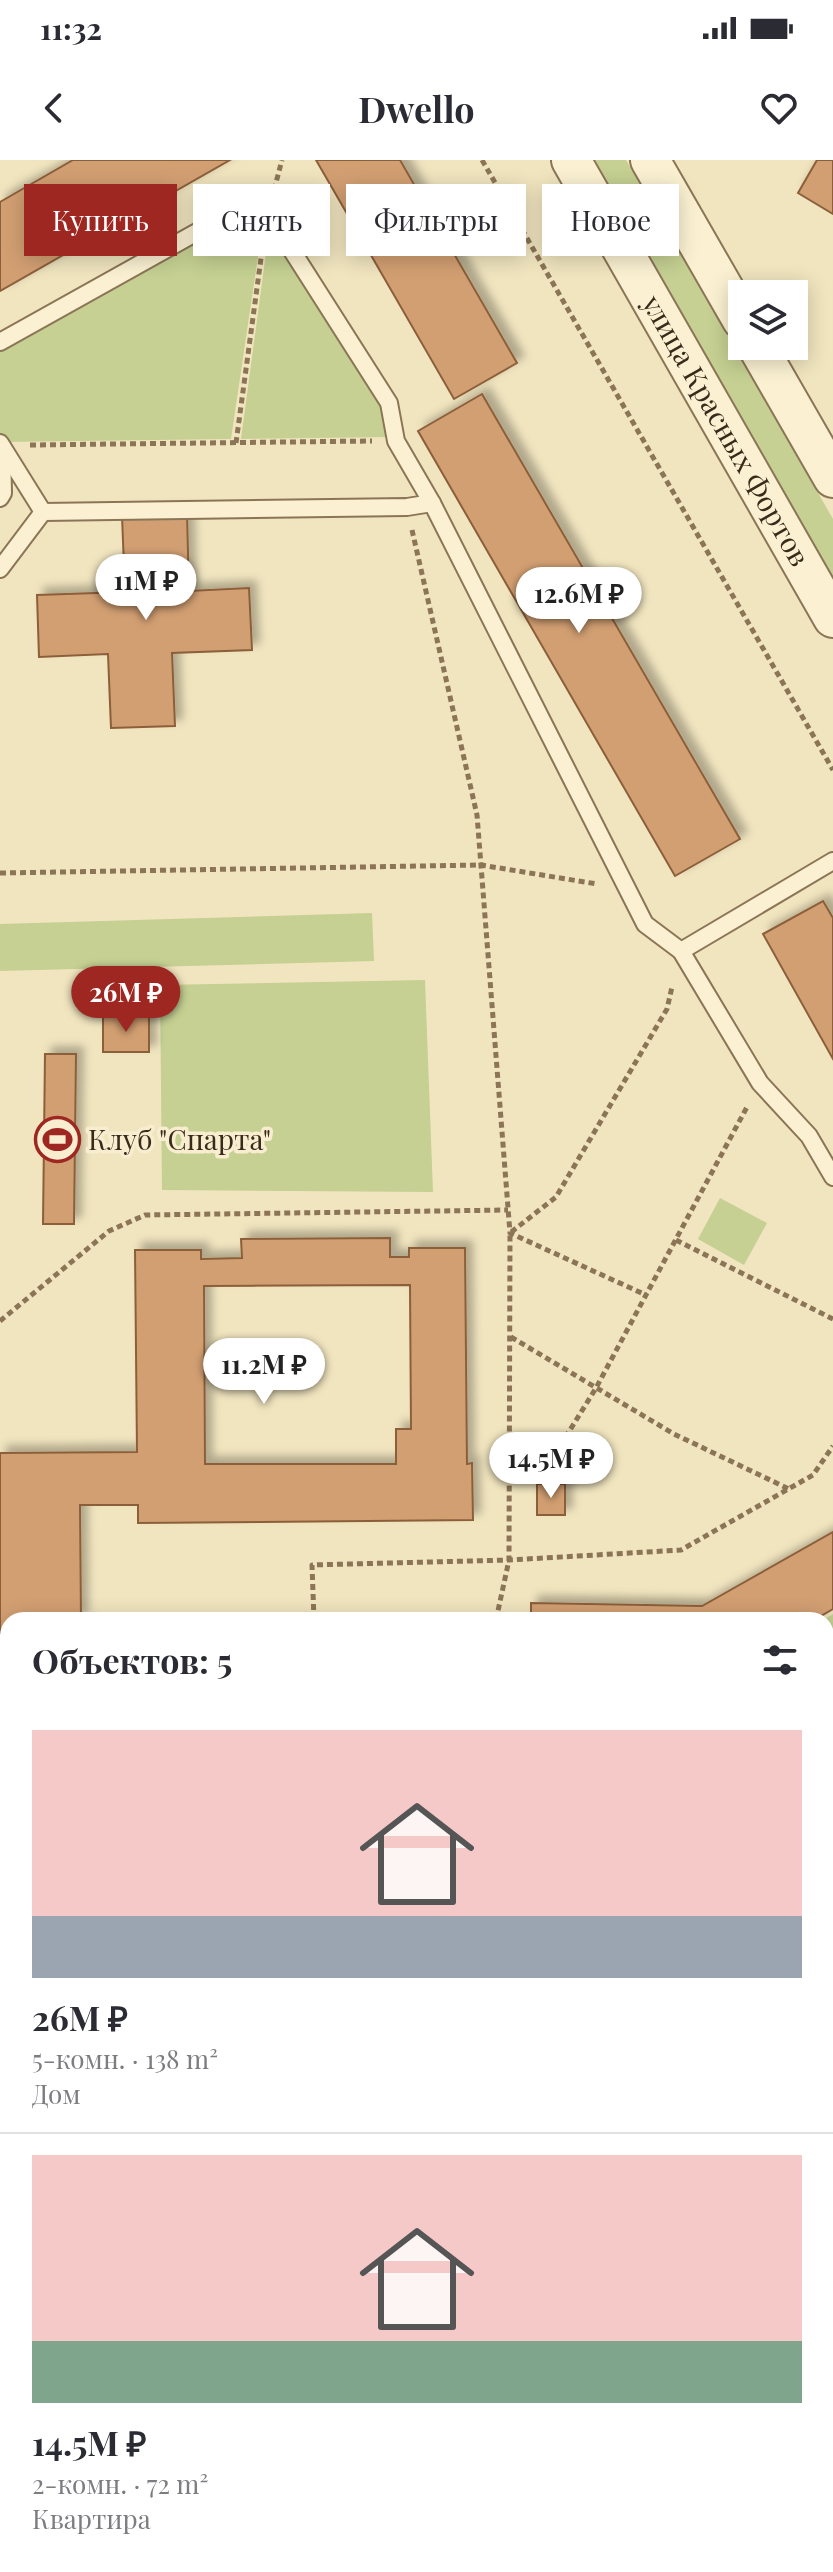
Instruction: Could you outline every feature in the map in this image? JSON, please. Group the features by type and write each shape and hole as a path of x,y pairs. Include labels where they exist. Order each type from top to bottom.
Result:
{"street":[{"name":"улица Красных Фортов","path":"571,160 833,618"},
{"path":"650,160 728,296"},
{"path":"765,360 833,478"}],"lane":[{"path":"0,342 193,234"},
{"path":"295,256 389,403 396,441 432,503 645,924 681,951 760,1083 809,1136 833,1177"},
{"path":"0,498 3,493 1,444"},
{"path":"1,444 43,512"},
{"path":"43,512 407,507 432,503"},
{"path":"0,569 43,512"},
{"path":"681,951 833,861"}],"path":[{"path":"482,160 833,770"},
{"path":"236,443 262,256"},
{"path":"1,444 396,441"},
{"path":"407,507 477,815 510,1233 509,1560 498,1612"},
{"path":"0,873 481,865 627,889"},
{"path":"510,1233 556,1197 667,1009 681,951"},
{"path":"509,1471 552,1459 596,1388 760,1083"},
{"path":"0,1321 109,1231 145,1215 508,1210"},
{"path":"510,1233 646,1295"},
{"path":"676,1240 833,1319"},
{"path":"510,1337 674,1434 789,1489"},
{"path":"314,1612 312,1565 509,1560 681,1550 813,1475 833,1446"}],"green space":[{"path":"595,160 626,160 640,184 609,184"},
{"path":"193,239 193,256 258,256 231,439 3,442 0,437 0,346 162,256 177,256 177,248"},
{"path":"679,252 728,337 728,360 741,360 833,519 833,578 650,256 679,256"},
{"path":"266,256 291,256 385,404 392,437 241,439"},
{"path":"372,913 374,961 0,971 0,924"},
{"path":"425,980 433,1192 162,1190 160,985"},
{"path":"720,1198 767,1223 744,1265 698,1239"}],"building":[{"path":"73,160 230,160 177,190 177,184 31,184"},
{"path":"316,160 400,160 414,184 346,184 346,212"},
{"path":"817,160 833,160 833,214 798,193"},
{"path":"24,188 24,256 61,256 0,291 0,202"},
{"path":"371,256 455,256 517,363 454,399"},
{"path":"482,394 740,839 675,876 418,431"},
{"path":"187,514 189,591 249,588 252,650 172,653 175,726 111,728 108,654 39,657 37,595 125,592 122,516"},
{"path":"823,901 833,918 833,1059 763,934"},
{"path":"103,1017 149,1017 149,1052 103,1052"},
{"path":"45,1054 76,1054 74,1224 43,1224"},
{"path":"390,1238 390,1257 409,1257 409,1248 465,1248 467,1464 472,1463 473,1520 138,1523 138,1505 80,1505 81,1612 0,1612 0,1453 137,1452 135,1250 201,1250 201,1259 242,1258 241,1239","holes":["410,1285 411,1429 396,1429 396,1464 205,1464 204,1286"]},
{"path":"537,1484 565,1484 565,1515 537,1515"},
{"path":"833,1532 833,1609 828,1612 531,1612 531,1603 702,1606"}],"place":[{"name":"Клуб \"Спарта\"","path":"57,1140"}]}
